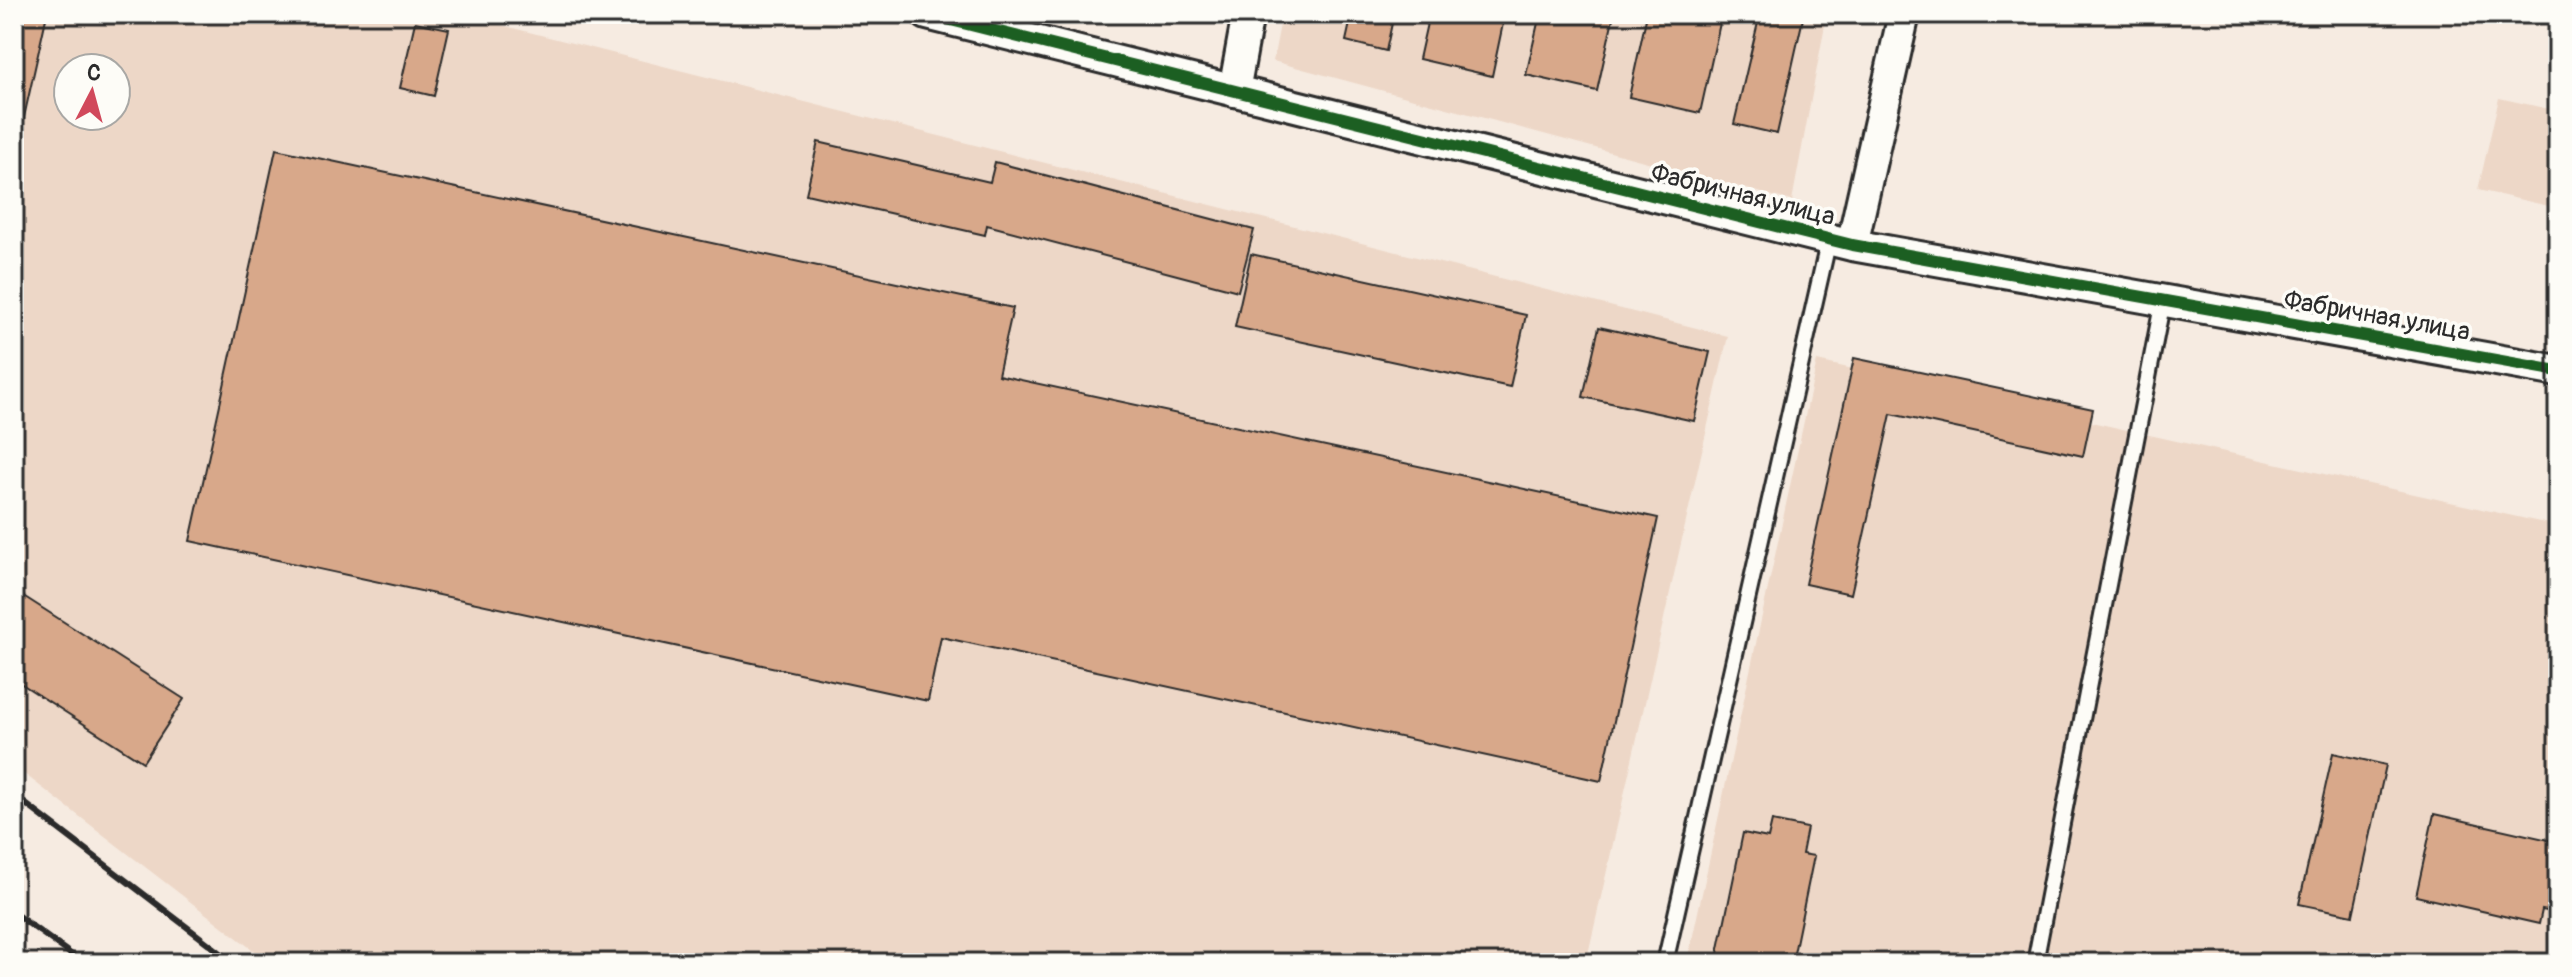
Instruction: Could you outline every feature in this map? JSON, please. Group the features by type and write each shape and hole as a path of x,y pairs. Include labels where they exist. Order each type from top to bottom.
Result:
{"street":[{"name":"Фабричная улица","path":"927,14 1840,242 2558,371"},
{"path":"1234,91 1248,14"},
{"path":"1840,242 1904,14"}],"lane":[{"path":"1665,963 1840,242"},
{"path":"2035,963 2163,300"}],"shaded area":[{"path":"14,14 458,14 1728,336 1586,963 270,963 14,766"},
{"path":"1282,14 1827,14 1792,201 1273,61"},
{"path":"2499,98 2558,111 2558,208 2478,190"},
{"path":"1817,361 2558,526 2558,963 1687,963"}],"building":[{"path":"14,14 47,14 22,126 14,124"},
{"path":"1352,14 1394,14 1386,51 1346,41"},
{"path":"1429,14 1505,14 1492,76 1419,59"},
{"path":"1540,14 1614,14 1597,91 1526,75"},
{"path":"1647,14 1722,14 1700,113 1629,97"},
{"path":"1760,14 1804,14 1777,134 1734,124"},
{"path":"415,22 449,29 434,96 400,88"},
{"path":"818,142 990,182 995,162 1254,230 1238,291 987,225 985,235 806,194"},
{"path":"276,149 1013,308 998,375 1658,518 1601,781 941,637 928,701 190,541"},
{"path":"1251,254 1526,315 1510,387 1235,327"},
{"path":"1599,327 1710,352 1694,421 1583,397"},
{"path":"1854,358 2093,409 2083,456 1891,414 1851,594 1805,584"},
{"path":"14,590 184,699 143,762 14,679"},
{"path":"2333,753 2386,765 2353,915 2299,904"},
{"path":"2434,814 2558,842 2558,913 2542,910 2539,924 2416,896"},
{"path":"1772,821 1807,828 1802,854 1814,856 1792,963 1716,963 1743,833 1768,838"}],"railway":[{"path":"14,795 234,963"},
{"path":"14,913 83,963"}],"cycle path":[{"path":"927,14 1852,245 2558,371"}]}
